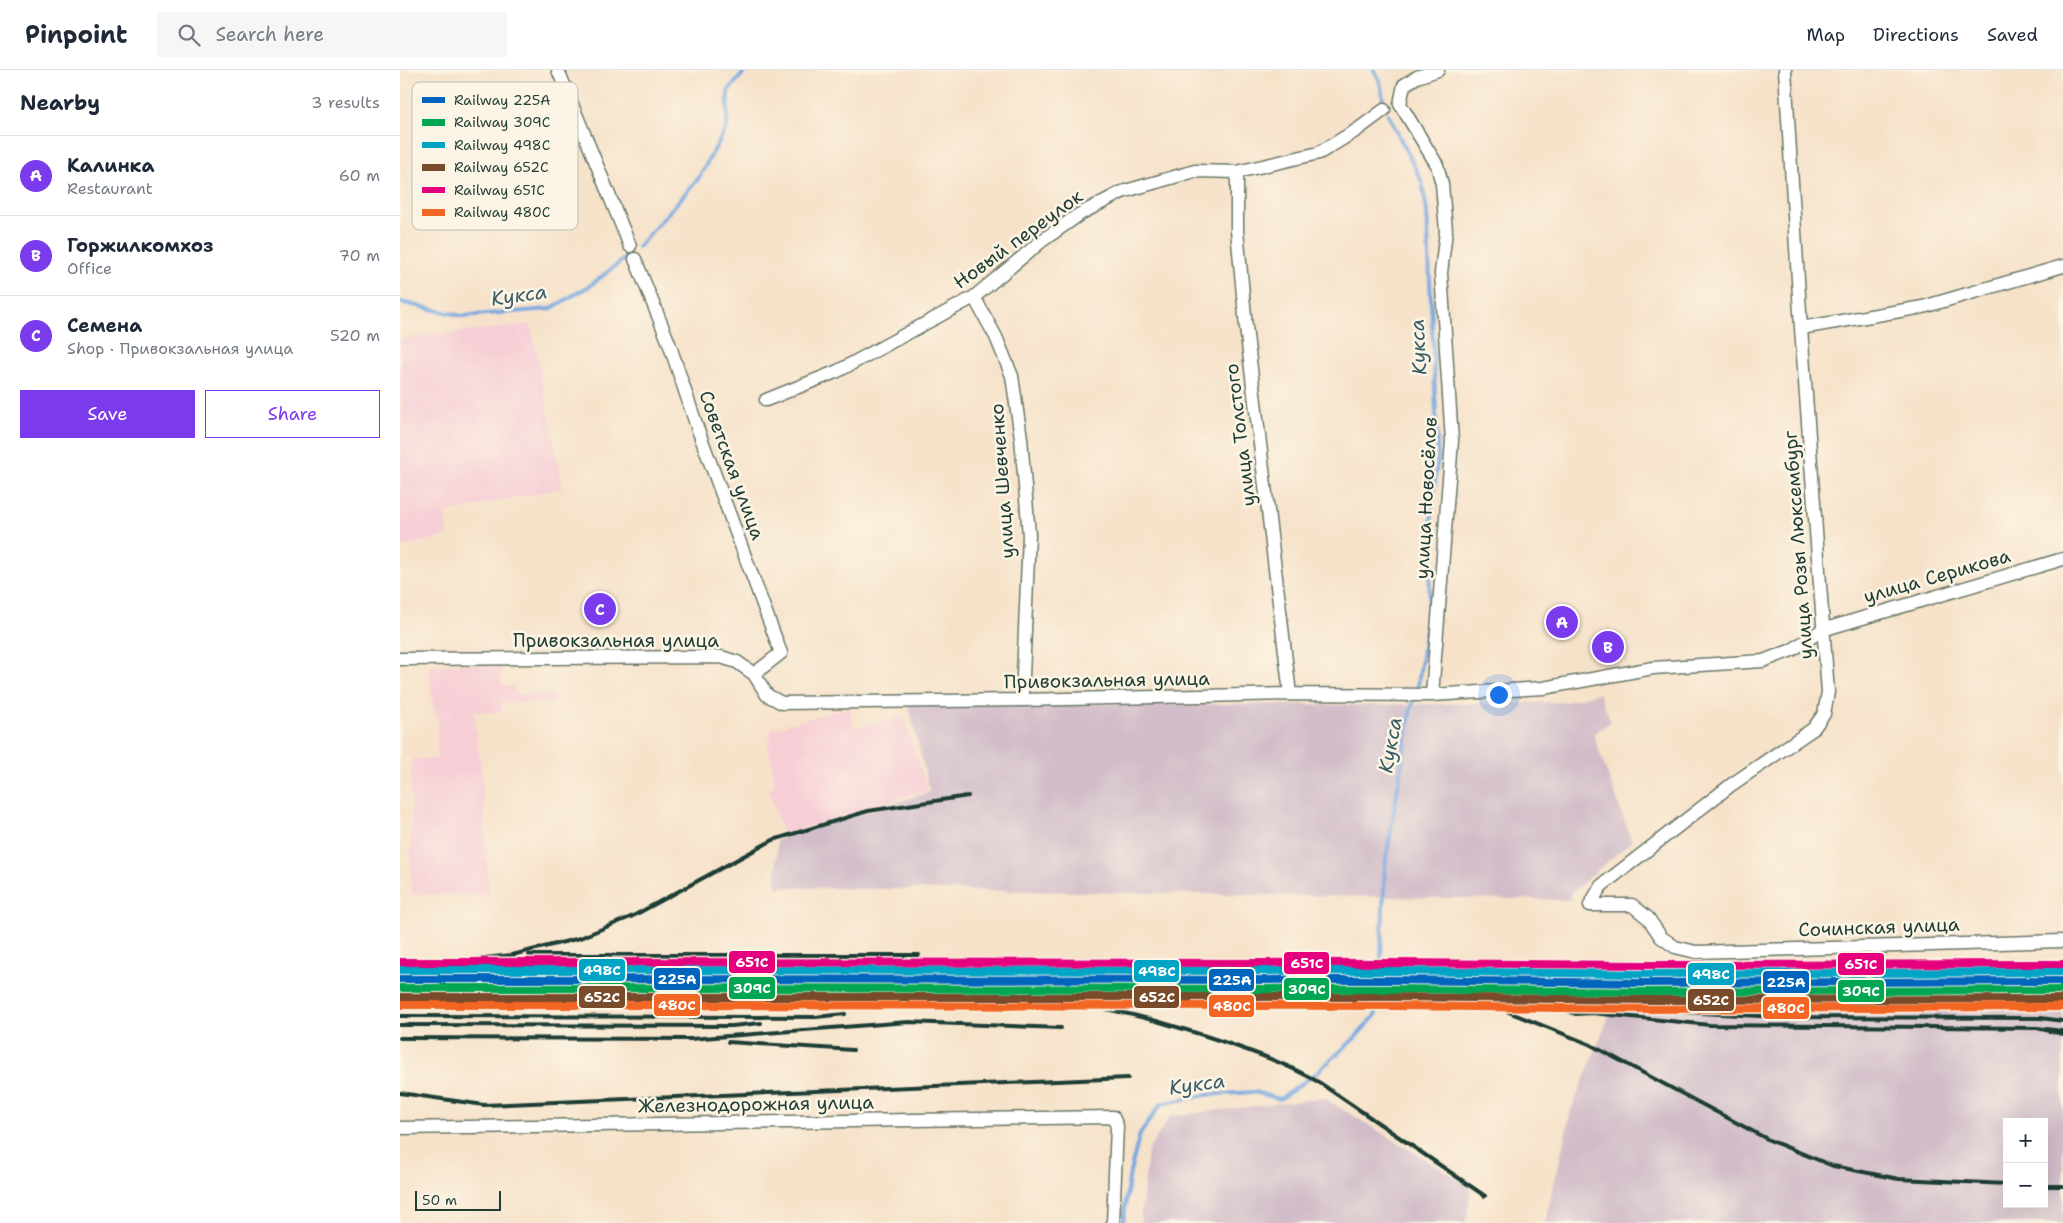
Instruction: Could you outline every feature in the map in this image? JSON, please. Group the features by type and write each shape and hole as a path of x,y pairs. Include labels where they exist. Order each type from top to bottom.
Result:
{"street":[{"path":"558,70 563,82"},
{"name":"улица Новосёлов","path":"1428,694 1452,441 1441,273 1446,231 1442,184 1437,165 1400,104 1404,85 1417,77 1438,70"},
{"name":"улица Розы Люксембург","path":"1590,905 1602,886 1731,786 1813,729 1824,714 1828,692 1801,328 1789,71"},
{"name":"Новый переулок","path":"766,400 838,371 974,297 1043,240 1080,214 1122,192 1195,171 1237,172 1319,153 1357,130 1384,110"},
{"path":"578,119 630,246"},
{"name":"улица Толстого","path":"1237,172 1237,230 1246,327 1290,694"},
{"name":"Советская улица","path":"635,259 669,343 697,427 780,654 754,674"},
{"path":"1801,328 1923,307 2063,266"},
{"name":"улица Шевченко","path":"974,297 996,337 1012,376 1021,438 1029,535 1022,700"},
{"name":"улица Серикова","path":"1822,630 2063,559"},
{"name":"Привокзальная улица","path":"400,659 721,657 737,662 754,674 767,695 782,703 1290,694 1428,694 1543,688 1653,668 1763,661 1792,650 1822,630"},
{"name":"Сочинская улица","path":"1590,905 1632,906 1648,918 1661,938 1675,947 1696,952 2063,941"},
{"name":"Железнодорожная улица","path":"400,1128 1114,1117 1116,1126 1113,1223"}],"shaded area":[{"path":"531,324 563,488 447,512 447,536 400,547 400,427 402,427 400,339"},
{"path":"464,664 501,665 502,686 515,686 515,694 554,695 554,703 502,702 501,712 474,712 482,776 489,895 411,894 411,759 437,759 438,717 434,712 431,694 430,666"},
{"path":"1599,693 1611,722 1593,734 1632,841 1571,893 1570,900 776,887 777,840 930,792 908,704 1384,705 1566,702"},
{"path":"849,707 855,728 904,717 928,790 783,834 768,789 775,785 768,746 772,729"},
{"path":"1618,994 2063,1001 2063,1223 1545,1223 1571,1110"},
{"path":"1324,1098 1471,1187 1466,1223 1140,1223 1148,1151 1170,1116"}],"waterway":[{"name":"Кукса","path":"638,247 698,179 727,127 728,91 746,70"},
{"name":"Кукса","path":"1374,70 1380,82 1384,104"},
{"name":"Кукса","path":"1388,114 1422,182 1427,212 1438,457 1432,506 1429,608 1417,692"},
{"name":"Кукса","path":"400,302 462,316 550,309 591,285 628,256"},
{"name":"Кукса","path":"1123,1223 1130,1172 1140,1134 1161,1104 1205,1095 1254,1092 1280,1099 1315,1074 1354,1039 1375,1016 1382,990 1381,954 1385,866 1411,708 1415,698"}],"railway":[{"path":"439,963 512,955 580,938 633,916 773,840 868,811 968,796"},
{"path":"529,955 919,955"},
{"path":"1667,983 1701,988"},
{"path":"400,997 1174,999 1247,990"},
{"path":"1308,991 1430,992"},
{"path":"1423,992 1486,1003 1589,1044 1769,1140 1833,1166 1899,1179 2003,1184"},
{"path":"1458,992 1498,993"},
{"path":"1733,992 2063,993"},
{"path":"1490,993 1544,1003 1576,1014 1592,1013 1710,1025 2037,1028"},
{"path":"1518,993 1740,993"},
{"path":"1218,1000 1335,1000"},
{"path":"1559,1004 1599,1007"},
{"path":"400,1007 900,1008 927,1005"},
{"path":"1081,1005 1134,1015 1184,1029 1283,1064 1320,1083 1485,1196"},
{"path":"1641,1010 1780,1017 2041,1018 2063,1021"},
{"path":"400,1016 816,1017 845,1014"},
{"path":"400,1038 690,1039 908,1022 1061,1028"},
{"path":"400,1025 732,1026 761,1023"},
{"path":"2063,1031 2037,1028 2063,1034"},
{"path":"728,1042 853,1050"},
{"path":"400,1093 484,1105 1128,1078"},
{"path":"2048,1186 2063,1186"}],"rail line":[{"name":"651С","path":"400,962 1646,965 2063,964"},
{"name":"498С","path":"400,970 1391,971 1646,974 2063,972"},
{"name":"225А","path":"400,979 1391,980 1646,983 2063,981"},
{"name":"309С","path":"400,988 1391,989 1646,992 2063,990"},
{"name":"652С","path":"400,997 1391,997 1646,1000 2063,999"},
{"name":"480С","path":"400,1005 1391,1006 1646,1009 2063,1007"}],"place":[{"name":"Семена","path":"600,609"},
{"name":"Калинка","path":"1562,622"},
{"name":"Горжилкомхоз","path":"1608,647"}]}
